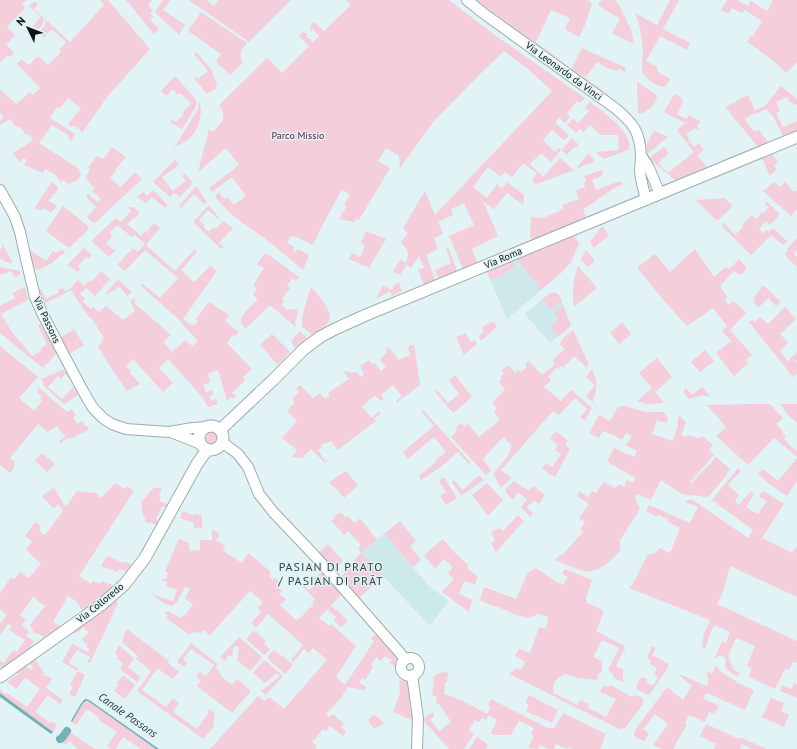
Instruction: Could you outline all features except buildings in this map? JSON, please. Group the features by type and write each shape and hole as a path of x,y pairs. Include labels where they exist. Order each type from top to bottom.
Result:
{"main road":[{"name":"Via Roma","path":"220,430 304,349 334,329 797,137"},
{"path":"214,427 220,430 223,436 219,447 215,450 211,450 204,447 200,441 200,434 204,429 214,427"},
{"name":"Via Colloredo","path":"0,677 101,606 124,585 145,558 197,464 204,447"}],"street":[{"name":"Via Leonardo da Vinci","path":"467,0 590,89 626,117 633,125 637,134 641,155 640,172 646,200"},
{"name":"Via Leonardo da Vinci","path":"641,155 649,168 660,194"},
{"name":"Via Passons","path":"0,190 15,217 20,232 35,297 83,392 93,408 104,419 112,424 126,429 169,432"},
{"path":"169,432 208,427"},
{"path":"169,432 204,447"},
{"path":"222,442 238,454 248,467 259,494 274,513 316,556 405,660 402,664 402,670 405,674 412,675 418,718 417,749"}],"shaded area":[{"path":"542,248 563,271 507,319 486,270"},
{"path":"550,293 558,294 560,297 571,326 550,343 525,314"},
{"path":"385,533 429,586 449,601 430,626 361,553"}],"green space":[{"path":"0,0 26,0 22,5 25,8 7,27 15,35 6,45 14,53 10,57 7,55 0,63"},
{"path":"100,0 108,0 150,49 107,97 82,133 78,127 70,126 68,124 81,108 68,98 59,109 57,107 50,118 75,134 70,142 68,135 52,125 39,143 78,168 81,174 78,180 74,182 68,184 63,180 61,183 56,175 46,169 43,173 24,165 27,160 23,158 20,163 13,153 29,143 33,138 28,134 26,135 20,127 15,126 10,119 0,125 0,121 4,117 0,113 0,89 16,104 30,92 33,95 40,88 17,64 21,59 29,65 38,56 48,65 61,52 59,50 66,42 52,29 44,38 40,31 44,27 46,20 70,42 104,5"},
{"path":"126,0 152,0 148,5 153,10 150,13 153,17 150,20 159,29 154,34"},
{"path":"163,0 170,0 163,10 185,25 179,35 155,12"},
{"path":"189,0 206,0 214,6 218,0 291,0 249,42"},
{"name":"Parco Missio","path":"346,0 449,0 496,36 585,98 580,103 577,101 567,113 570,117 565,123 559,118 555,122 569,136 564,140 552,130 543,140 555,152 559,148 562,150 572,138 579,145 576,148 574,147 567,155 561,150 551,162 541,153 530,164 543,177 560,158 574,170 537,184 532,181 537,173 523,163 512,177 505,172 501,177 488,167 473,187 487,198 497,184 502,188 507,182 524,195 523,205 507,193 494,209 483,201 498,236 472,249 477,263 463,269 449,236 474,225 464,203 451,209 453,215 438,222 443,234 434,238 438,249 426,255 435,279 434,281 424,285 418,270 424,268 419,256 411,268 406,265 400,275 393,272 400,260 406,263 408,252 401,242 408,233 403,228 425,191 435,215 552,91 529,70 504,51 434,121 400,168 399,156 386,148 378,161 390,168 359,220 356,219 354,222 339,219 347,206 344,204 350,195 342,189 313,245 297,237 290,236 287,243 294,247 293,250 296,252 298,249 309,255 303,270 269,242 231,214 215,196 219,192 224,199 227,197 234,205 246,196 232,177 212,192 209,188 239,165 226,148 198,172 209,129 212,132 223,120 222,109 219,105 267,58 282,73 309,46 299,36 303,32 308,33 306,36 313,42 319,36 313,29 310,32 310,26 314,22 324,31 351,5"},
{"path":"476,0 587,0 592,3 585,25 579,37 565,29 570,18 551,10 536,42 571,69 582,48 626,68 625,72 619,69 618,71 607,68 597,62 586,77 577,72 610,96 609,98"},
{"path":"601,0 615,0 619,5 632,32 634,44 612,33 620,19 598,5"},
{"path":"670,0 679,0 663,29 690,43 687,50 660,36 646,61 658,68 657,71 670,79 666,86 663,87 652,82 643,73 642,38 635,13 657,25"},
{"path":"727,0 737,0 748,6 751,1 767,11 773,1 771,0 797,0 797,62 786,73 770,58 747,42 751,35 753,36 762,21 745,10 742,13 732,8 728,14 721,10"},
{"path":"34,2 38,4 34,9 45,19 38,30 35,27 32,27 41,17 29,6"},
{"path":"201,12 247,43 241,52 243,63 230,75 217,63 217,60 221,54 188,31"},
{"path":"196,52 211,69 217,84 215,90 206,93 194,78 196,77 198,79 208,71 194,54"},
{"path":"175,76 197,102 182,129 170,122 173,119 176,122 184,114 183,112 191,103 180,93 178,95 173,89 166,96 161,91"},
{"path":"637,82 657,97 650,108 645,112 638,114"},
{"path":"781,86 797,99 797,105 790,102 787,97 776,102 780,111 776,113 783,127 797,121 797,131 783,136 773,116 766,109 756,114 754,113 745,119 754,132 759,130 768,142 758,147 725,107 748,95 755,110 765,106"},
{"path":"674,94 681,97 683,102 677,114 686,119 689,115 701,122 697,126 700,130 698,131 695,128 686,134 694,147 699,143 704,150 697,155 707,167 675,180 649,158 664,147 669,153 658,163 668,173 694,152 677,130 685,123 664,112"},
{"path":"199,102 201,112 195,132 188,140 174,148 198,109"},
{"path":"590,102 609,116 622,130 627,137 629,144 628,150 604,159 596,152 619,150 618,135 601,135 590,125 584,132 580,129 576,133 567,125 573,119 578,123 589,111 585,107"},
{"path":"654,131 668,137 647,154 647,145"},
{"path":"112,147 126,157 110,178 121,187 135,172 142,179 95,223 87,217 96,207 86,197 88,194 98,203 101,199 92,191 95,188 87,181 88,179 85,177 90,170 88,168 97,156 103,159"},
{"path":"588,154 593,158 593,162 578,168 577,167"},
{"path":"773,154 778,162 774,165 777,169 770,176 762,158"},
{"path":"175,160 179,165 162,177 173,191 186,181 182,176 185,173 193,183 180,197 174,193 170,197 153,182"},
{"path":"602,170 603,175 592,180 596,190 620,181 623,184 612,189 583,209 586,217 534,240 531,239 531,217 543,218 564,209 562,205 579,199 576,190 585,187 584,183 586,182 584,176"},
{"path":"52,181 58,188 56,193 54,193 49,201 57,206 51,213 44,208 42,210 34,209"},
{"path":"775,182 780,187 785,182 793,191 797,191 797,209 791,216 763,191"},
{"path":"196,186 207,202 204,204 194,194 181,208 179,206"},
{"path":"153,190 168,205 165,208 152,197 146,203 137,197 143,192 147,196"},
{"path":"724,198 733,206 717,221 696,200"},
{"path":"767,202 780,214 770,225 766,221 759,229 763,233 766,230 769,232 773,228 787,241 783,245 771,235 751,255 722,226 724,223 735,235 752,215 756,219 769,207 764,203"},
{"path":"209,205 219,218 218,219 208,210 199,220 205,225 203,227 209,232 214,227 216,229 223,221 233,228 219,243 224,248 220,248 193,222"},
{"path":"63,206 87,225 89,229 69,248 46,231"},
{"path":"128,207 133,207 139,214 127,224 141,236 145,231 147,232 154,223 160,228 146,245 175,271 194,250 197,252 181,270 194,282 210,266 217,271 183,319 195,326 198,321 196,319 209,302 229,315 225,321 239,332 236,336 234,335 229,339 230,340 227,343 252,369 243,377 245,380 232,393 236,396 234,399 231,397 227,401 218,370 208,374 210,382 203,385 206,392 212,390 214,394 209,396 211,401 216,399 218,404 208,407 203,398 168,359 159,368 173,383 163,392 133,359 126,366 140,384 127,391 98,347 104,338 71,290 44,304 37,289 41,289 46,299 59,292 58,290 63,288 65,291 70,289 78,280 84,286 90,280 92,281 101,271 110,279 95,296 86,288 80,294 85,299 83,302 91,309 93,307 99,312 106,306 123,320 135,311 130,301 135,297 135,304 171,335 163,342 172,352 186,340 192,346 198,341 177,318 140,285 143,284 160,298 178,278 145,250 125,271 117,265 133,248 138,252 145,244 135,235 132,237 117,225 110,232 112,237 106,243 115,251 109,257 91,241 116,218 121,222 131,211"},
{"path":"602,226 609,235 594,248 590,242"},
{"path":"366,231 386,239 369,268 349,259 352,253 360,257 365,246 361,242"},
{"path":"573,236 579,243 571,262 541,290 516,258"},
{"path":"797,238 797,250 794,254 797,257 797,267 784,254 788,251 787,249"},
{"path":"1,245 3,245 13,263 6,262 0,258 0,249 3,247"},
{"path":"84,248 92,255 89,259 86,257 78,266 81,269 78,272 67,265"},
{"path":"448,248 457,270 456,272 439,279 435,270 451,263 446,249"},
{"path":"695,249 714,277 726,267 729,269 739,259 747,268 739,275 734,271 720,286 727,297 725,299 728,305 734,301 746,313 730,330 752,355 746,360 748,363 734,376 716,353 731,341 722,331 727,326 713,308 687,326 637,268 655,254 670,272"},
{"path":"62,250 65,252 46,267 38,269 34,267 32,263 31,251 46,261 53,251 56,253"},
{"path":"586,250 595,261 588,267 581,259"},
{"path":"264,254 267,254 299,277 296,281 292,278 287,286 290,288 282,299 284,301 281,305 287,310 296,309 298,314 295,321 296,327 270,305 245,329 241,323 243,315 258,299 253,295 257,288 253,286 264,268 257,264"},
{"path":"512,260 515,267 505,272 506,273 503,275 491,280 486,270"},
{"path":"578,266 597,288 574,307 573,286"},
{"path":"0,267 20,271 21,274 14,277 11,271 0,275"},
{"path":"118,279 132,292 127,296 120,287 107,294 106,293"},
{"path":"399,282 402,291 392,296 390,291 378,298 376,297 383,286 392,290 395,284"},
{"path":"763,285 781,302 776,306 768,298 759,307 754,303 755,301 753,299"},
{"path":"25,287 28,300 1,314 12,332 32,356 41,351 40,349 47,344 38,326 41,324 57,353 43,368 0,334 0,306 15,298 12,293"},
{"path":"311,287 322,299 330,314 328,323 312,335 302,326 302,319"},
{"path":"550,293 558,294 562,301 551,310 542,299"},
{"path":"563,305 571,326 558,337 550,327 559,320 554,313"},
{"path":"785,307 796,319 780,334 788,342 780,351 788,361 797,352 797,360 795,361 797,363 797,373 793,377 749,322 752,320 754,322 760,317 768,324"},
{"path":"492,322 495,323 497,327 481,341 479,336 484,331 482,327"},
{"path":"622,322 631,334 619,344 610,333"},
{"path":"74,329 84,345 69,354 60,338"},
{"path":"573,330 589,364 586,367 574,356 563,368 561,366 553,371 548,377 551,380 544,387 561,401 571,390 592,408 585,420 580,418 587,409 575,398 559,415 553,411 501,470 511,478 501,488 493,474 508,456 512,445 503,437 483,459 491,471 486,475 451,437 456,432 457,426 461,423 465,427 468,424 479,437 500,420 494,412 497,408 492,402 505,390 499,382 502,379 500,377 504,373 502,370 509,365 515,373 518,370 521,372 527,367 525,364 529,361 542,375 554,365 553,359 565,349 560,344 563,338"},
{"path":"300,331 307,338 295,348 291,341"},
{"path":"466,333 470,342 475,340 477,344 464,355 456,337"},
{"path":"272,334 290,352 278,365 260,345"},
{"path":"410,345 414,345 420,385 397,403 396,401 402,396 393,385 381,395 384,399 381,401 375,395 362,407 372,418 379,411 381,413 374,419 376,421 338,450 331,441 321,445 322,447 318,450 325,461 329,459 325,463 311,449 302,458 292,457 297,450 282,438 297,421 287,411 295,402 292,399 299,392 296,389 300,385 313,398 320,393 325,399 330,396 328,393 349,379 344,372 357,372 361,377 364,374 360,366 369,360 372,364 375,363 381,371 386,367 380,360 387,352 385,350 388,347 399,360 410,355 408,349"},
{"path":"0,346 38,377 19,398 34,411 42,401 40,398 42,396 38,393 38,387 67,412 72,409 76,415 73,417 77,424 82,421 89,429 70,439 68,438 61,443 59,441 65,437 57,426 48,432 38,424 10,458 15,462 14,468 10,473 0,465"},
{"path":"705,350 714,361 700,372 691,362"},
{"path":"657,358 672,377 655,392 664,403 648,404 637,401 652,388 639,373"},
{"path":"592,369 596,385 593,402 586,396 595,385 586,377"},
{"path":"62,370 66,371 69,378 65,374 61,379 58,376 48,387 62,399 73,387 78,395 64,404 43,385 44,383 41,380"},
{"path":"455,375 472,397 453,413 435,392 437,390 448,403 459,394 449,380"},
{"path":"702,387 710,396 700,396 689,399 683,392 686,388 692,395"},
{"path":"770,404 783,418 776,424 783,431 782,432 786,437 784,439 795,450 797,449 797,457 774,438 748,465 716,436 726,427 707,405"},
{"path":"780,404 797,404 797,423 789,416"},
{"path":"625,406 647,412 663,412 668,418 667,423 657,420 652,434 673,441 678,425 679,415 686,422 681,435 685,437 688,435 698,438 702,436 713,445 709,450 714,455 690,482 691,484 716,457 730,469 708,497 682,494 661,480 651,500 637,494 635,498 640,509 619,542 621,543 620,551 609,562 595,570 585,571 574,568 555,560 561,554 562,555 583,532 580,530 585,522 579,518 589,504 577,496 579,491 588,497 592,491 596,493 604,482 615,488 619,484 624,487 627,480 633,483 636,478 607,462 614,448 634,457 637,451 626,445 632,436 626,433 622,440 603,431 599,438 589,433 599,415 610,421 618,407"},
{"path":"423,410 471,463 469,464 458,452 442,466 421,480 419,476 446,452 434,437 408,459 403,452 434,426 421,411"},
{"path":"208,430 214,430 219,435 217,444 214,446 208,446 203,441 203,435"},
{"path":"556,431 568,441 565,445 570,449 555,477 542,469 546,463 552,467 561,454 555,450 558,445 550,438"},
{"path":"42,453 55,464 47,472 35,461"},
{"path":"797,458 797,481 787,496 769,484 758,474 763,469 778,481"},
{"path":"738,468 741,471 728,485 739,495 735,501 739,505 751,491 754,494 746,507 758,514 767,501 759,496 763,491 784,504 762,538 792,553 797,546 797,597 730,566 723,592 717,604 797,641 797,663 793,662 789,670 785,669 775,689 749,677 752,669 747,665 755,646 736,638 728,656 734,670 740,673 738,676 728,670 725,665 726,660 722,655 714,659 722,641 726,643 730,632 714,625 705,649 702,648 704,633 710,620 629,588 634,582 648,554 655,554 659,548 670,553 680,528 667,522 668,519 658,515 657,517 646,511 649,505 690,523 698,507 685,502 687,500 693,500 748,538 753,530 712,500"},
{"path":"346,471 358,485 344,498 329,482"},
{"path":"479,475 484,480 461,496 452,482 454,480 463,490"},
{"path":"444,477 457,498 446,505 440,496 446,492 439,481"},
{"path":"514,481 529,491 533,486 545,495 539,504 534,500 531,504 529,504 527,508 533,513 530,517 521,507 527,499 518,492 513,500 505,491"},
{"path":"115,483 124,489 127,486 134,491 79,576 91,584 93,581 100,584 101,581 113,585 112,589 82,610 76,601 68,596 53,622 61,626 44,637 34,633 30,625 45,606 33,597 20,615 26,620 22,625 29,632 26,636 34,641 29,649 2,668 0,666 0,661 4,663 13,650 17,652 25,640 10,630 12,626 8,624 0,635 0,624 7,615 0,609 0,593 11,577 14,579 20,572 29,578 41,564 26,550 32,541 25,536 35,522 41,526 39,531 45,535 63,511 58,504 54,509 42,496 54,488 66,507 77,491 96,493 101,498"},
{"path":"487,483 503,500 488,516 472,495"},
{"path":"153,488 162,488 159,495 161,496 159,501 170,505 168,507 162,507 156,519 159,524 158,526 145,522 146,517 143,516 141,503"},
{"path":"183,511 194,516 195,514 202,516 202,528 194,528 194,523 180,518"},
{"path":"341,512 345,517 349,517 355,523 360,518 377,540 361,553 358,549 361,545 348,531 343,535 331,521 335,518 334,516"},
{"path":"518,515 524,521 496,552 491,543 495,540 491,532 499,528 503,531"},
{"path":"400,521 416,541 410,546 421,560 413,567 385,533"},
{"path":"212,529 220,534 216,540 225,546 223,549 226,553 242,563 248,553 271,572 269,576 273,580 275,578 279,582 276,586 282,591 279,594 286,599 280,605 297,621 314,604 312,602 315,599 303,587 305,586 309,590 313,587 309,582 323,571 341,593 340,596 319,618 329,626 331,624 356,646 336,677 345,685 374,641 371,639 373,636 378,636 396,656 398,661 396,667 390,663 392,660 385,656 381,661 376,657 371,665 373,667 365,680 362,678 359,683 366,687 365,690 348,687 341,698 326,714 329,717 333,714 344,724 341,727 346,731 343,736 330,726 326,731 323,729 312,742 317,746 315,749 210,749 258,696 265,701 269,697 284,709 327,660 313,648 309,653 304,649 293,662 291,660 303,645 268,614 256,628 251,623 261,612 258,608 263,602 250,591 210,635 204,630 201,633 193,632 190,635 166,618 168,615 165,613 167,611 181,618 193,605 185,598 190,588 185,587 173,606 165,604 151,594 173,601 177,590 166,586 167,582 162,580 163,578 166,579 168,573 165,571 179,539 189,543 190,551 200,550 200,540 212,540"},
{"path":"443,539 469,566 467,568 478,577 475,584 464,581 459,594 472,600 469,612 442,592 454,579 448,574 453,567 444,559 435,569 424,555"},
{"path":"328,544 343,561 339,565 335,565 330,569 317,555"},
{"path":"361,553 383,576 357,600 339,579 345,570"},
{"path":"107,556 132,565 127,572 119,569 117,572 101,566"},
{"path":"536,568 563,585 568,577 562,574 565,569 592,580 586,602 604,611 596,631 624,646 625,652 623,651 616,666 623,670 623,682 614,678 612,673 608,670 619,648 602,640 593,657 602,661 602,671 598,674 597,680 578,678 565,674 555,681 553,686 554,693 577,705 580,700 589,704 588,708 606,717 616,699 600,692 603,686 606,687 611,685 631,697 639,696 643,699 643,704 625,728 619,729 509,674 516,668 521,670 525,662 515,656 519,649 530,653 539,627 546,629 548,617 538,614 528,618 516,615 480,600 484,587 516,599 528,572"},
{"path":"115,601 118,603 90,663 87,662 90,657 77,650 69,663 78,668 78,671 62,662 72,644 88,652 90,650 86,647 88,645 82,640 89,632 83,627 79,632 73,632"},
{"path":"331,606 348,621 341,627 334,620 336,617 328,610"},
{"path":"127,629 169,661 168,663 179,672 173,679 158,669 142,690 166,707 173,698 179,703 173,712 197,729 209,712 209,709 215,713 213,728 203,739 137,691 151,671 136,659 138,656 122,642"},
{"path":"254,630 266,641 264,644 270,649 266,654 263,654 246,639"},
{"path":"239,637 261,656 261,659 250,671 237,660 239,647 234,646 232,657 229,655 225,661 220,657"},
{"path":"191,643 218,664 215,667 221,676 232,685 237,679 251,691 232,713 197,686 201,681 196,677 200,672 206,676 214,665 191,649 183,659 187,663 184,667 177,662"},
{"path":"119,645 134,659 128,667 140,677 137,682 120,669 123,663 117,659 118,656 115,654"},
{"path":"652,646 656,648 652,655 669,664 649,695 636,689 638,681 643,677 647,679 646,682 653,686 658,676 654,674 657,668 650,664 651,661 647,658"},
{"path":"274,650 293,665 285,674 268,659 268,656"},
{"path":"35,659 44,673 43,674 52,679 46,688 63,700 60,704 48,695 35,712 50,723 52,721 57,725 53,732 0,693 0,687 1,691 6,694 7,693 27,707 40,689 25,678 16,689 7,682 18,674 17,672 25,666 31,670 33,667 29,663"},
{"path":"263,661 266,661 283,676 266,695 261,691 280,676 277,673 265,683 253,673"},
{"path":"716,665 721,672 736,681 735,682 754,690 745,710 707,693 703,698 719,706 714,714 709,712 705,722 689,715 685,723 687,724 673,749 662,749 653,745 668,724 655,714 643,729 649,734 644,741 634,735 635,730 667,687 683,700 692,686 677,673 706,686 708,677 706,671 712,674"},
{"path":"78,671 85,675 75,697 69,694 73,687 70,685"},
{"path":"448,672 444,694 461,700 487,714 491,707 488,705 491,699 548,728 554,728 563,713 606,734 600,749 573,749 569,747 567,749 556,744 554,749 549,749 540,745 538,749 528,748 534,736 531,734 534,728 519,721 511,735 494,735 491,733 497,720 489,715 486,720 482,718 479,722 475,720 469,730 474,734 464,749 449,749 423,720 430,713 434,713 434,716 430,720 439,731 451,722 439,704 437,705 436,696 432,696 433,678 438,673"},
{"path":"123,675 135,685 125,699 114,691 119,684 117,683"},
{"path":"403,680 410,682 414,721 393,712 400,693 399,681"},
{"path":"794,683 797,685 797,698 780,691 782,685 791,689"},
{"path":"529,695 558,710 552,723 526,711 529,704 525,703"},
{"path":"771,698 784,703 781,711 789,715 784,727 762,717"},
{"path":"86,701 156,749 141,749 123,737 115,749 111,749 107,746 117,732 99,720 100,718 87,709 76,725 72,722 83,703"},
{"path":"373,715 378,717 384,723 374,729 368,721"},
{"path":"706,724 739,739 740,737 767,749 752,749 742,744 740,749 714,749 716,744 700,736"},
{"path":"68,731 95,749 78,749 69,741 66,745 61,742"},
{"path":"477,737 488,745 486,749 469,749"}],"water":[{"path":"0,693 53,732 51,734 0,697"},
{"path":"85,699 89,700 159,749 156,749 88,701 83,703 72,722 72,719"}],"waterway":[{"name":"Canale Passons","path":"60,739 67,731"}],"district":[{"name":"PASIAN DI PRATO / PASIAN DI PRÂT","path":"331,573"}]}
